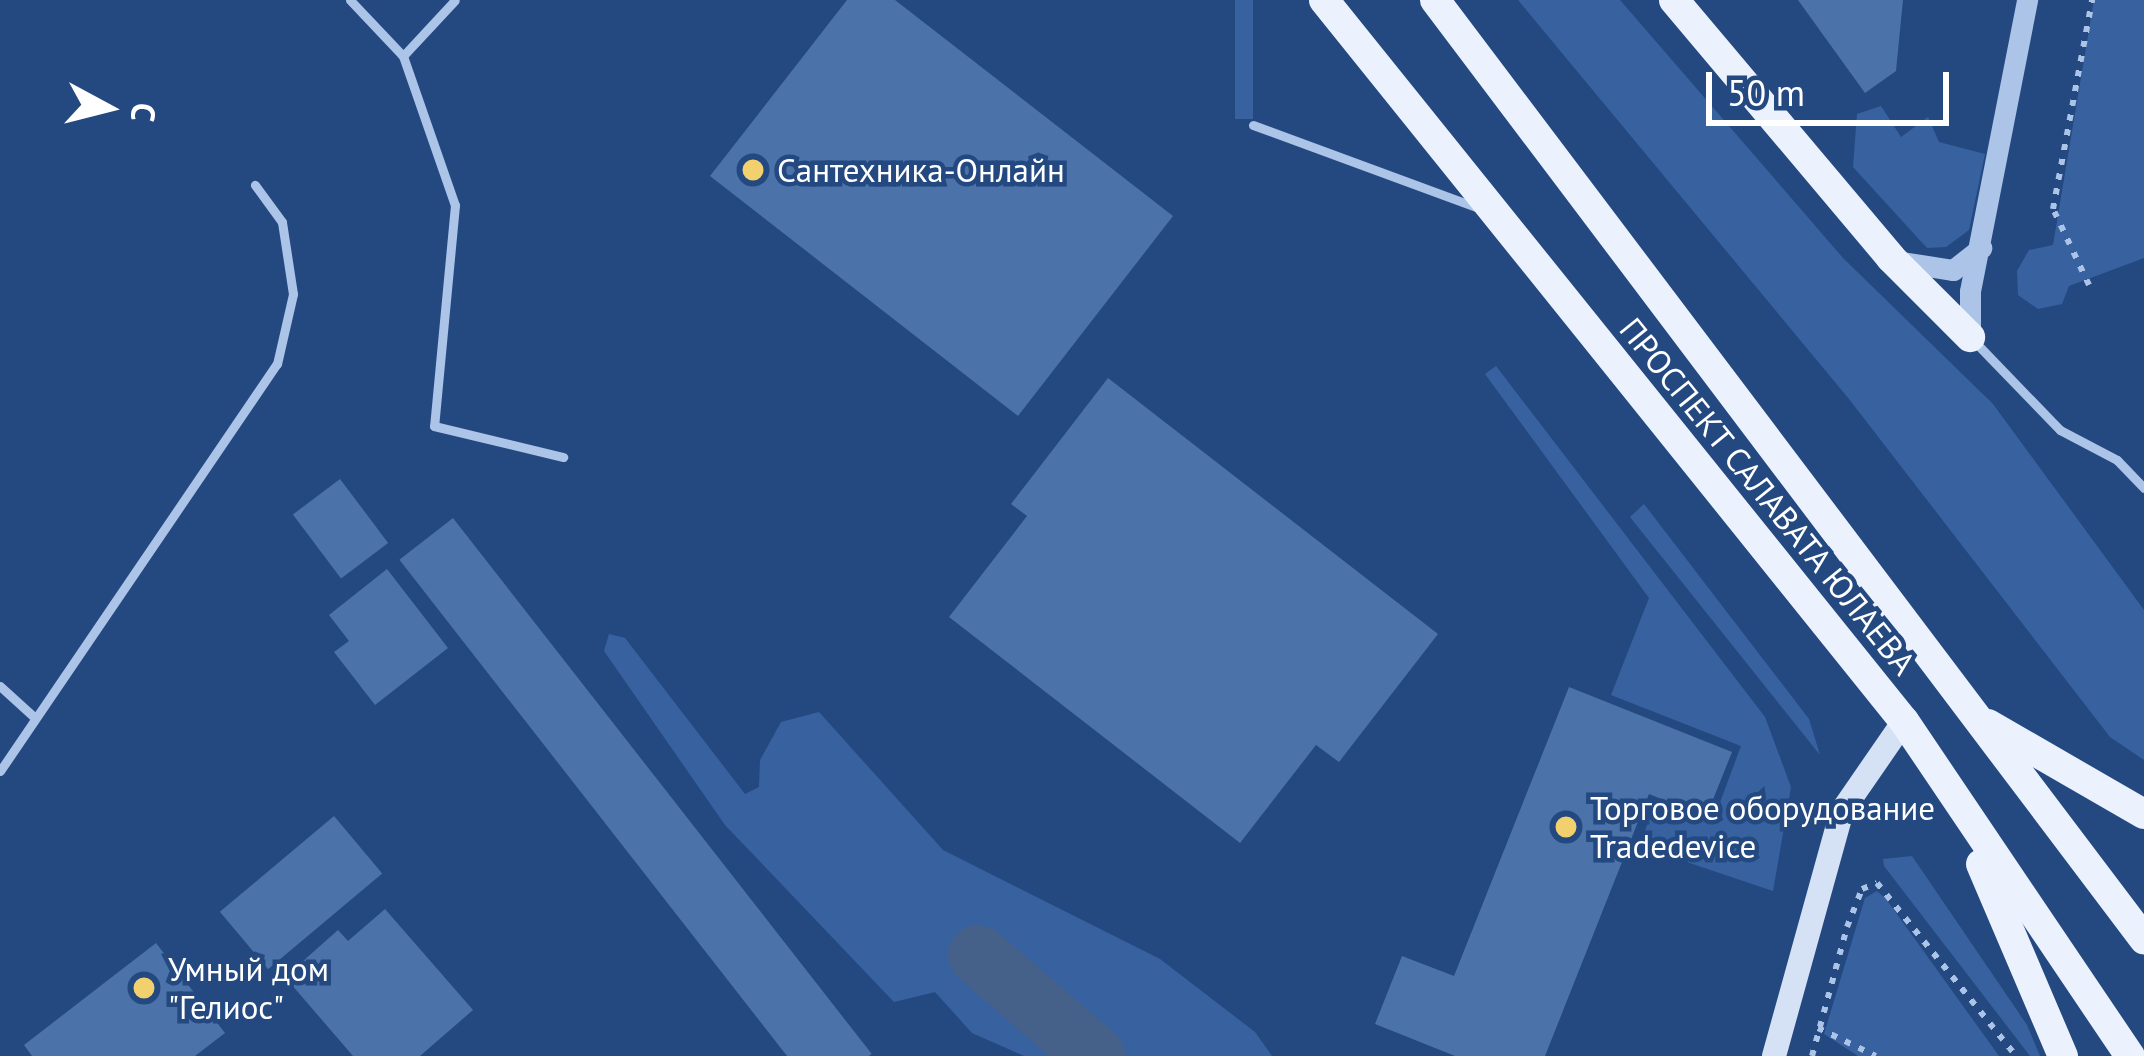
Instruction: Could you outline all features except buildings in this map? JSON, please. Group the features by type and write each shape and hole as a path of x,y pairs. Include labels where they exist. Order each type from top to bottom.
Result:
{"main road":[{"name":"ПРОСПЕКТ САЛАВАТА ЮЛАЕВА","path":"1324,0 1904,721 1958,808 2130,1056"},
{"name":"ПРОСПЕКТ САЛАВАТА ЮЛАЕВА","path":"1435,0 2144,939"},
{"path":"1674,0 1891,258 1970,338"},
{"path":"1972,714 2144,814"},
{"path":"1774,1056 1842,812 1904,721"},
{"path":"1958,808 2062,1056"}],"street":[{"path":"1970,338 1970,291 2027,0"},
{"path":"1891,258 1953,270 1982,247"}],"lane":[{"path":"350,0 403,56 455,205 434,426 563,457"},
{"path":"403,56 455,0"},
{"path":"1252,124 1494,214"},
{"path":"0,771 277,364 293,294 282,222 255,185"},
{"path":"1970,338 2060,430 2117,460 2144,488"},
{"path":"0,686 35,718"}],"path":[{"path":"2089,284 2054,209 2092,0"},
{"path":"1812,1056 1862,889 1877,884 2016,1056"},
{"path":"1818,1028 1876,1056"}],"shaded area":[{"path":"1235,0 1253,0 1253,119 1235,119"},
{"path":"1518,0 1620,0 1843,258 1993,404 2144,610 2144,760 2110,737 1849,399"},
{"path":"2094,0 2144,0 2144,258 2069,286 2062,304 2038,309 2018,295 2017,271 2029,250 2053,245"},
{"path":"1881,106 1901,137 1928,117 1939,142 1985,154 1969,230 1946,247 1927,248 1853,167 1857,114"},
{"path":"1496,366 1765,717 1791,787 1773,891 1639,846 1656,802 1712,824 1741,746 1611,695 1649,598 1485,374"},
{"path":"1644,504 1809,719 1820,755 1630,517"},
{"path":"609,634 625,638 745,794 759,787 760,760 781,722 819,712 943,850 1160,959 1255,1032 1272,1056 1024,1056 972,1033 935,992 894,1002 725,825 604,651"},
{"path":"1912,856 2027,1025 2040,1056 2030,1056 1884,866 1883,859"},
{"path":"1877,891 1999,1056 1858,1056 1824,1034 1865,898"}],"waterway":[{"path":"978,955 1095,1056"}],"place":[{"name":"Сантехника-Онлайн","path":"753,170"},
{"name":"Торговое оборудование Tradedevice","path":"1566,827"},
{"name":"Умный дом \"Гелиос\"","path":"144,988"}]}
